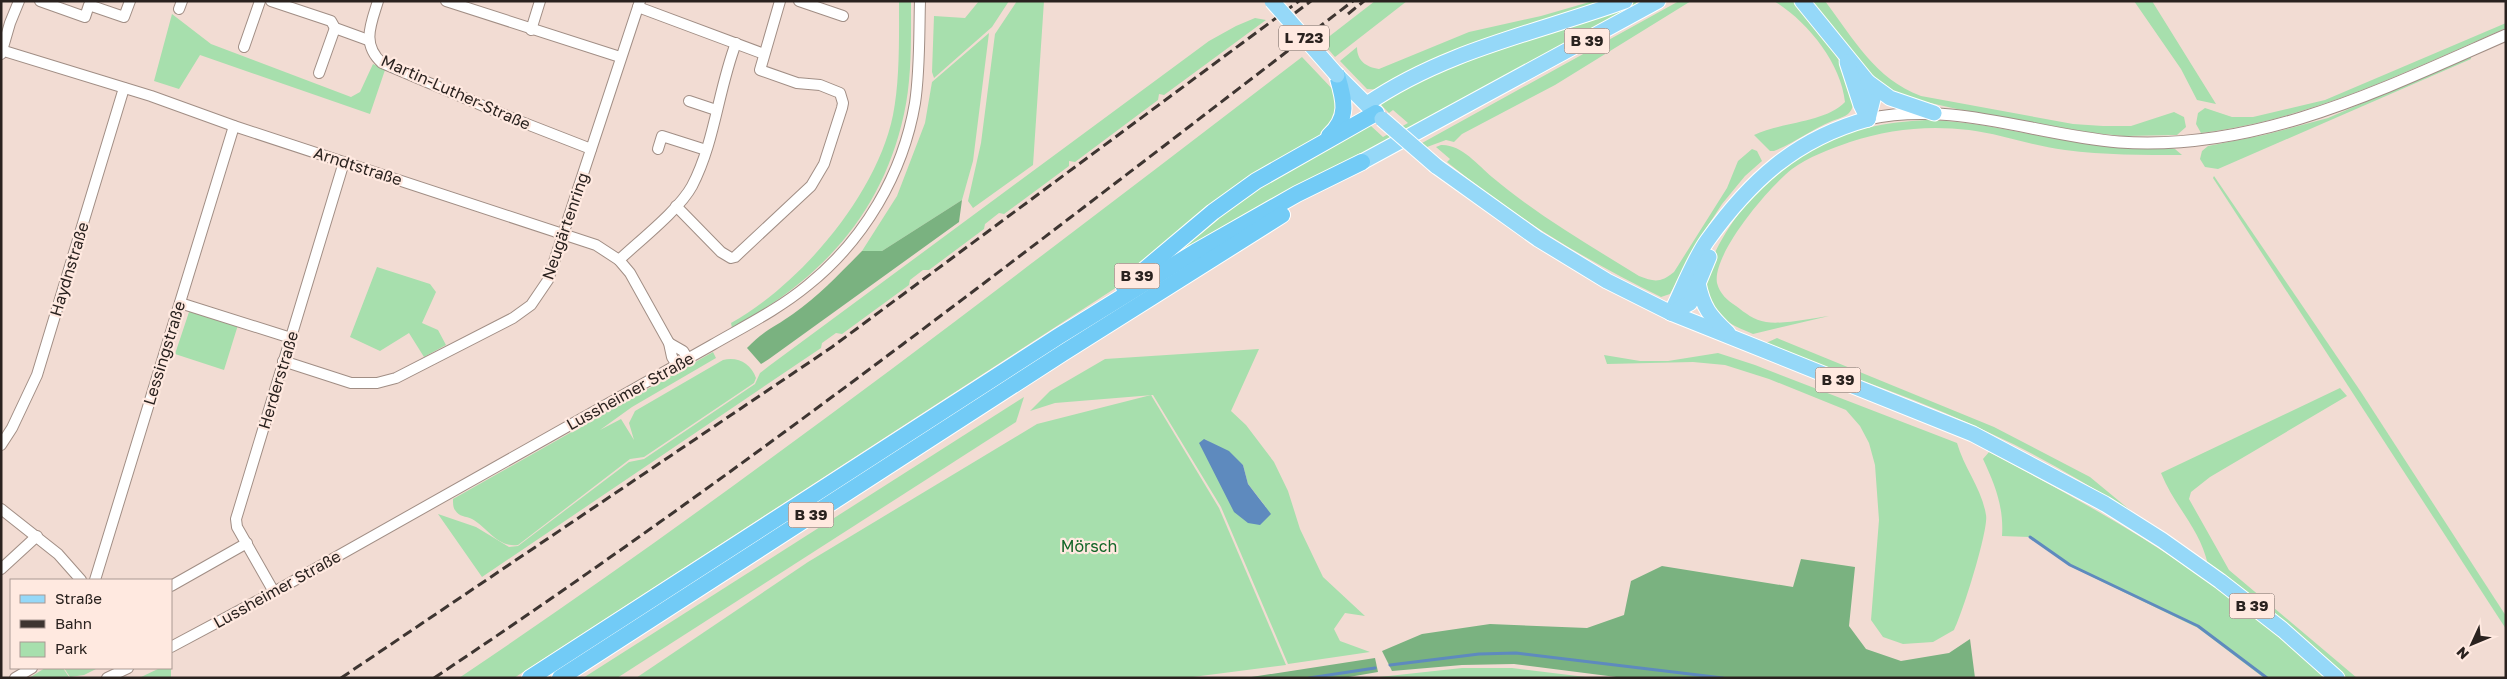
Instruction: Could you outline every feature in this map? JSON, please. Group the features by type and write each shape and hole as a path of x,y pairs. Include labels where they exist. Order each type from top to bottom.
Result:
{"highway":[{"name":"B 39","path":"1319,144 1335,130 1342,120 1345,108 1337,74"},
{"name":"B 39","path":"1059,336 1104,303 1236,196 1275,169 1375,112"},
{"name":"B 39","path":"530,678 1059,336 1195,252 1289,199 1362,162"},
{"name":"B 39","path":"560,678 1071,348 1303,202 1362,162"}],"main road":[{"name":"L 723","path":"1272,1 1337,74 1375,112"},
{"path":"1375,112 1404,82 1482,46 1625,1"},
{"name":"B 39","path":"1362,162 1658,1"},
{"path":"1802,1 1842,53 1867,81 1890,98 1934,113"},
{"path":"1842,53 1868,119"},
{"path":"1867,81 1873,99 1868,119"},
{"name":"B 39","path":"1375,112 1436,166 1538,240 1607,281 1670,313 1973,434 2080,490 2132,520 2220,581 2283,630 2337,678"},
{"path":"1670,313 1706,242 1745,192 1781,160 1801,146 1826,134 1868,119"},
{"path":"1670,313 1690,303 1718,228"},
{"name":"B 39","path":"1698,282 1702,302 1712,318 1734,339"}],"street":[{"path":"2,51 19,1"},
{"path":"40,1 85,17 89,5 124,17 130,1"},
{"path":"244,47 260,1"},
{"path":"272,1 331,21 335,28 368,40"},
{"name":"Martin-Luther-Straße","path":"378,1 368,40 372,51 382,62 514,119 591,149"},
{"path":"531,30 540,1"},
{"path":"676,206 721,252 731,258 741,253 806,190 818,175 834,137 844,103 840,94 820,85 797,83 760,70 780,1"},
{"path":"799,1 843,16"},
{"name":"Lussheimer Straße","path":"172,645 274,592 764,316 809,285 835,261 873,213 888,186 901,156 915,104 920,1"},
{"path":"448,2 620,57"},
{"path":"639,4 764,54"},
{"name":"Neugärtenring","path":"283,361 352,383 377,383 396,378 502,324 531,305 548,280 639,4"},
{"path":"319,73 335,28"},
{"path":"1868,119 1888,115 1934,113 2119,142 2193,140 2278,126 2312,116 2506,35"},
{"path":"619,260 676,206 691,187 706,150 723,80 736,43"},
{"name":"Arndtstraße","path":"2,51 124,88 596,245 619,260 630,273 669,343 672,357 677,365"},
{"name":"Haydnstraße","path":"1,445 12,428 37,375 124,88"},
{"path":"689,101 716,110"},
{"name":"Lessingstraße","path":"95,579 234,126"},
{"path":"658,149 662,136 706,150"},
{"name":"Herderstraße","path":"274,592 237,527 236,519 344,162"},
{"path":"180,303 291,338"},
{"name":"Arndtstraße","path":"669,343 683,351 688,359"},
{"path":"1,509 58,554 80,579"},
{"path":"1,569 37,536"},
{"path":"172,585 247,543"},
{"path":"15,678 30,669"},
{"path":"107,678 126,669"}],"green space":[{"path":"899,1 911,1 907,100 894,150 880,183 863,213 843,241 819,266 793,289 732,328 731,323 784,285 809,261 853,205 871,175 884,145 893,115 899,58"},
{"path":"979,1 1009,1 992,27 934,78 932,72 934,16 965,18"},
{"path":"1017,1 1044,1 1033,165 973,208 968,201 981,143 995,34"},
{"path":"1375,1 1407,1 1335,57 1322,42"},
{"path":"1593,1 1610,1 1382,90 1367,89 1340,61 1357,47 1357,52 1363,62 1370,67 1379,69 1469,32 1541,16"},
{"path":"1635,1 1637,3 1632,7 1154,269 1255,189 1372,124 1371,126 1383,137 1408,123 1393,110 1389,113 1381,105 1383,101 1461,59"},
{"path":"1679,1 1691,1 1555,85 1462,134 1454,142 1446,140 1427,147 1422,143"},
{"path":"1774,1 1795,1 1813,23 1846,72 1852,88 1854,102 1849,113 1845,116 1781,148 1770,151 1754,135 1776,127 1826,114 1845,102 1837,73 1820,44 1810,31 1786,9"},
{"path":"1810,1 1825,1 1866,56 1878,68 1905,89 1921,96 2073,124 2103,126 2131,126 2174,112 2184,117 2186,127 2177,135 2124,136 2092,133 1957,109 1899,96 1872,77"},
{"path":"2134,1 2152,1 2216,104 2197,100 2181,69"},
{"path":"172,14 211,44 351,97 360,92 373,64 385,70 370,114 200,55 179,89 154,81"},
{"path":"1255,18 1266,20 1164,95 1159,94 1158,100 1075,162 1069,161 1069,166 1004,214 999,213 985,224 984,229 929,270 923,270 910,280 909,285 842,334 836,333 822,343 821,348 482,577 438,514 476,527 509,547 518,546 629,462 644,459 755,384 760,373 769,366 1209,41"},
{"path":"2506,23 2506,28 2432,61 2357,92 2319,105 2281,117 2201,133 2196,124 2198,113 2205,108 2232,117 2253,117 2325,100"},
{"path":"989,33 973,161 962,200 882,251 862,251 897,196 925,123 932,82"},
{"path":"2471,56 2471,59 2218,169 2205,167 2200,159 2202,151 2208,146 2264,135 2328,118"},
{"path":"1302,57 1338,95 1333,128 1114,289 514,678 459,678 674,529 780,452 990,295"},
{"path":"1927,120 1966,123 2094,144 2168,147 2175,149 2182,155 2080,152 2041,146 1981,132 1939,128 1894,131 1850,142 1827,150 1805,161 1782,178 1757,205 1732,239 1723,255 1718,271 1717,283 1724,296 1746,314 1758,320 1780,323 1829,316 1753,334 1717,315 1709,305 1705,291 1707,274 1713,256 1734,220 1768,180 1805,152 1838,136 1882,125"},
{"path":"1441,145 1455,148 1462,152 1509,191 1545,217 1639,276 1653,280 1661,280 1674,272 1727,188 1738,161 1752,149 1757,151 1762,161 1745,176 1722,204 1696,244 1670,294 1661,297 1605,268 1524,219 1447,162 1450,159 1436,147"},
{"path":"2214,176 2361,392 2506,616 2506,629 2213,178"},
{"path":"962,200 959,222 769,359 761,364 747,348 764,333 812,300 862,251 882,251"},
{"path":"377,267 430,284 436,292 422,323 438,330 446,345 424,357 409,333 380,351 350,337"},
{"path":"190,309 238,325 224,370 175,354"},
{"path":"1777,338 1994,427 2090,477 2142,520 2070,474 1994,435 1938,410 1766,343"},
{"path":"1259,349 1231,411 1246,425 1274,462 1288,491 1300,529 1323,577 1365,616 1345,613 1334,629 1340,641 1370,652 1288,664 1221,507 1153,395 1055,403 1030,411 1050,391 1105,359","holes":["1205,439 1243,465 1248,484 1266,507"]},
{"path":"713,352 716,358 632,407 600,430 621,419 634,440 629,423 635,411 723,360 733,359 743,362 754,373 756,378 754,383 644,457 630,459 518,545 511,545 499,540 478,523 458,514 454,509 453,499"},
{"path":"1718,353 1755,365 1957,443 1981,496 1986,523 1968,591 1954,630 1933,642 1903,644 1883,637 1871,620 1879,520 1875,465 1869,443 1860,426 1846,410 1769,379 1725,365 1693,362 1607,364 1604,355 1640,361 1668,361"},
{"path":"2340,388 2347,396 2210,477 2191,492 2189,499 2229,570 2357,678 2347,678 2321,654 2208,565 2193,528 2166,485 2161,473"},
{"name":"Mörsch","path":"1151,395 1219,508 1286,665 1185,678 636,678 808,562 1037,424"},
{"path":"1024,397 1016,422 617,678 583,678"},
{"path":"1989,452 2123,526 2208,581 2249,611 2327,678 2264,678 2198,628 2072,567 2029,537 2002,536 2002,515 1998,496 1983,459"},
{"path":"1801,559 1855,567 1849,626 1866,649 1901,661 1949,653 1970,639 1975,678 1624,678 1514,664 1462,665 1392,671 1382,651 1422,634 1490,624 1587,628 1624,615 1631,581 1662,566 1793,587"},
{"path":"1375,658 1378,672 1343,678 1245,678"},
{"path":"1462,668 1512,668 1594,678 1370,678"},
{"path":"43,669 64,669 69,677 29,678"},
{"path":"65,669 96,669 84,675 70,677"},
{"path":"158,669 171,669 171,678 139,678"}],"water":[{"path":"1204,439 1229,451 1243,465 1248,484 1271,514 1260,525 1248,523 1234,512 1199,443"}],"waterway":[{"path":"2030,537 2070,565 2198,626 2267,678"},
{"path":"1390,665 1479,654 1516,653 1723,678"},
{"path":"1309,678 1375,668"}],"railway":[{"path":"341,678 832,347 1299,1"},
{"path":"1295,13 1311,1"},
{"path":"434,678 669,516 784,432 1013,261 1353,1"},
{"path":"1348,14 1364,1"}]}
